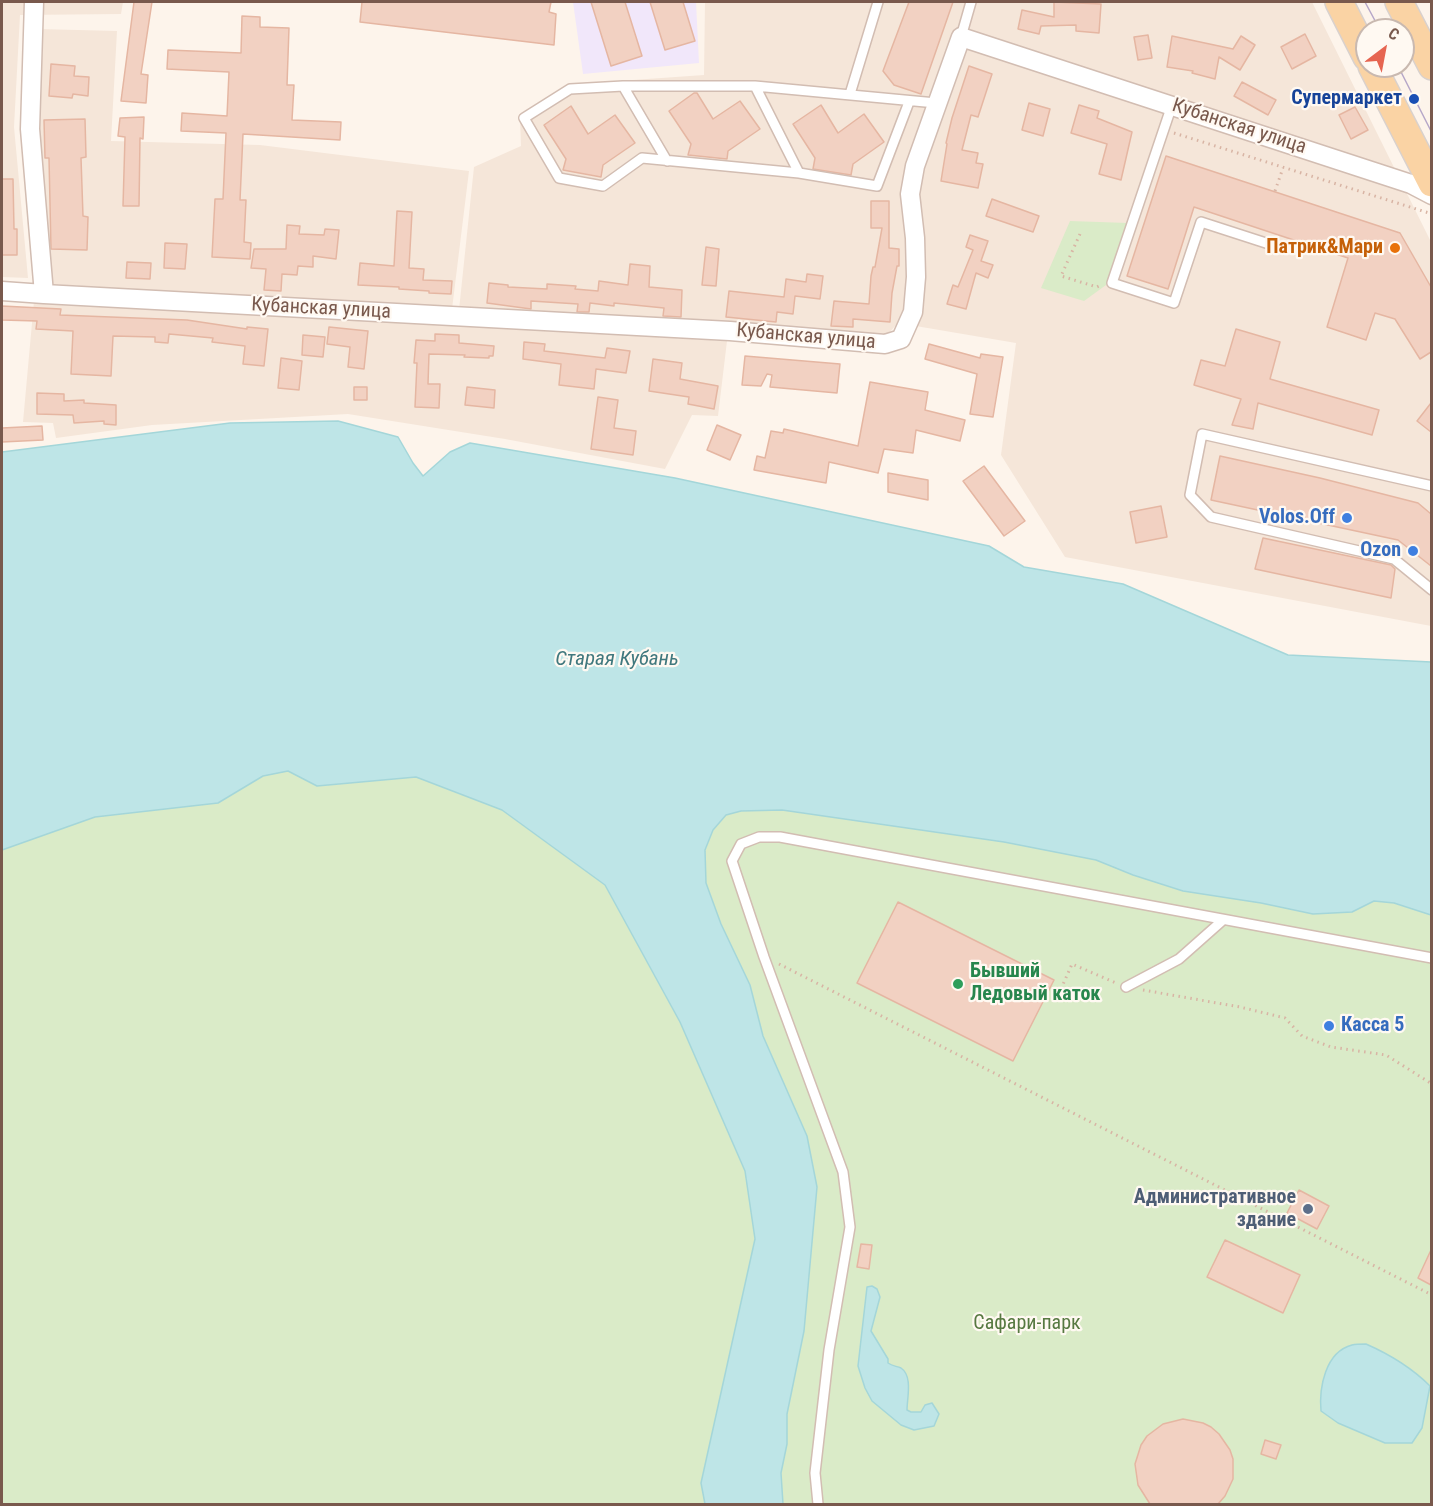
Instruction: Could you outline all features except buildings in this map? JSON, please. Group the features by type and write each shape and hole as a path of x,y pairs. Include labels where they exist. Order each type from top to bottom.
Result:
{"main road":[{"path":"1339,2 1355,33"},
{"path":"1400,2 1431,66"},
{"path":"1377,78 1431,183"}],"street":[{"path":"34,2 30,129 44,294"},
{"name":"Кубанская улица","path":"2,291 730,331 885,344 901,339 913,312 916,277 915,237 910,194 915,166 961,37 1412,184 1431,195"}],"lane":[{"path":"850,94 878,2"},
{"path":"961,37 971,2"},
{"path":"909,102 877,186 799,173 642,158 603,186 558,178 524,118 570,89 623,86 755,86 936,103"},
{"path":"623,86 667,161"},
{"path":"755,86 799,173"},
{"path":"1172,105 1112,283 1174,303 1201,222 1269,244"},
{"path":"1431,486 1202,434 1190,495 1210,518 1394,559 1431,590"},
{"path":"818,1504 814,1473 830,1350 850,1227 843,1172 764,957 732,861 741,844 759,837 780,837 1431,958"},
{"path":"1126,987 1179,959 1223,920"}],"path":[{"path":"1163,129 1429,213"},
{"path":"1275,191 1283,168"},
{"path":"1080,234 1061,276 1096,287"},
{"path":"764,957 1431,1295"},
{"path":"1062,989 1072,964 1126,987 1251,1009 1285,1018 1302,1036 1331,1047 1386,1055 1431,1084"}],"shaded area":[{"path":"2,2 123,2 121,14 20,15 14,127 28,278 2,277"},
{"path":"573,2 696,2 699,63 583,74"},
{"path":"705,2 1312,2 1431,242 1431,626 1065,557 1001,455 1016,343 898,323 885,337 459,310 474,167 521,146 520,118 576,84 704,75"},
{"path":"38,29 117,31 111,141 260,145 469,171 452,309 50,284 37,131"},
{"path":"34,301 727,341 718,416 692,415 665,469 505,439 348,414 152,425 56,438 53,423 23,422"}],"green space":[{"path":"1070,221 1128,223 1106,285 1084,301 1041,288"},
{"path":"288,771 318,786 416,777 502,810 605,885 680,1022 745,1171 755,1239 701,1483 705,1504 2,1504 2,850 95,817 218,803 263,776"},
{"name":"Сафари-парк","path":"782,810 1004,842 1096,860 1183,891 1313,914 1352,912 1374,901 1394,903 1431,915 1431,1504 783,1504 781,1473 787,1444 787,1414 804,1331 817,1187 807,1136 763,1036 750,985 721,924 706,883 705,851 713,830 726,815 741,811"}],"water":[{"name":"Старая Кубань","path":"338,421 398,437 423,476 450,452 470,443 675,478 989,546 1024,567 1123,584 1288,655 1431,662 1431,915 1394,903 1374,901 1352,912 1313,914 1183,891 1096,860 1004,842 782,810 741,811 726,815 713,830 705,850 706,883 721,924 750,985 763,1036 807,1136 817,1187 804,1331 787,1414 787,1444 781,1473 783,1504 705,1504 701,1483 755,1239 745,1171 680,1022 605,885 502,810 416,777 317,786 288,771 263,776 218,803 95,817 2,850 2,452 230,423"},
{"path":"872,1286 877,1289 880,1297 871,1331 888,1359 888,1363 901,1368 907,1376 907,1410 921,1412 925,1405 932,1403 939,1414 934,1426 914,1430 901,1425 872,1401 865,1388 858,1366 867,1287"},
{"path":"1366,1344 1400,1362 1430,1386 1422,1428 1412,1443 1385,1443 1338,1423 1321,1411 1323,1382 1335,1355 1352,1345"}],"tram line":[{"path":"1365,2 1374,18"},
{"path":"1404,78 1432,133"}],"place":[{"name":"Супермаркет","path":"1414,99"},
{"name":"Патрик&Мари","path":"1395,248"},
{"name":"Volos.Off","path":"1347,518"},
{"name":"Ozon","path":"1413,551"},
{"name":"Бывший Ледовый каток","path":"958,984"},
{"name":"Касса 5","path":"1329,1026"},
{"name":"Административное здание","path":"1308,1209"}]}
